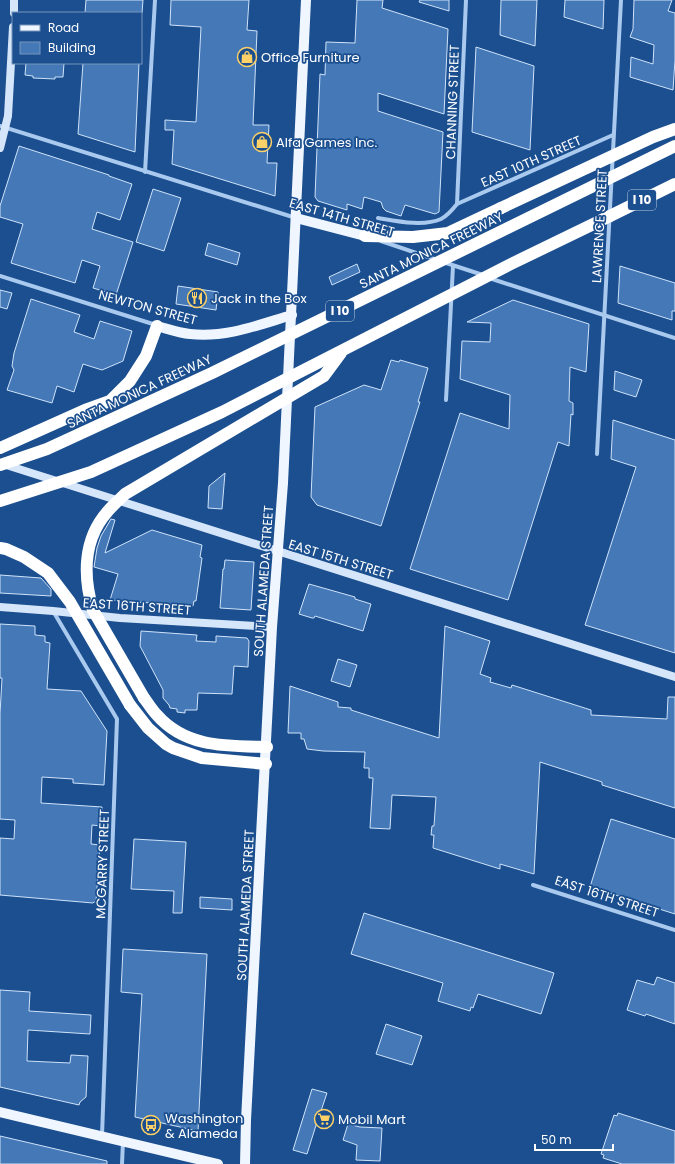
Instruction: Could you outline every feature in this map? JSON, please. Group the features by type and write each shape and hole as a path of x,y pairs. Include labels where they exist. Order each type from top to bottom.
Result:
{"highway":[{"path":"365,236 414,237 448,233 653,137 675,129"},
{"name":"SANTA MONICA FREEWAY","path":"0,464 47,449 212,373 675,146"},
{"name":"I 10","path":"0,502 91,472 222,412 511,264 675,184"},
{"path":"610,216 675,192"},
{"path":"0,448 85,410 110,401 130,381 146,356 157,326"},
{"path":"267,747 218,745 191,739 172,729 157,716 144,698 93,610 89,596 86,569 88,553 93,533 107,512 125,494 324,376 341,352"},
{"path":"0,548 6,548 24,557 48,573 70,602 130,706 148,728 166,744 202,758 266,764"}],"main road":[{"name":"SOUTH ALAMEDA STREET","path":"245,1164 246,1120 267,747 272,627 283,483 292,315 306,0"},
{"name":"EAST 14TH STREET","path":"296,218 365,236"},
{"name":"NEWTON STREET","path":"157,326 188,334 231,334 292,315"},
{"path":"0,1112 218,1164"}],"street":[{"path":"14,0 14,12"},
{"path":"145,172 155,0"},
{"name":"CHANNING STREET","path":"457,204 466,0"},
{"name":"LAWRENCE STREET","path":"597,454 621,0"},
{"path":"0,148 3,127 8,116 12,45"},
{"name":"EAST 14TH STREET","path":"3,127 296,218"},
{"name":"EAST 10TH STREET","path":"378,218 417,224 441,219 457,204 613,135"},
{"name":"EAST 14TH STREET","path":"365,236 604,316 675,338"},
{"path":"446,400 453,266"},
{"name":"NEWTON STREET","path":"0,276 157,326"},
{"name":"EAST 15TH STREET","path":"0,464 675,678"},
{"name":"EAST 16TH STREET","path":"0,607 120,618 272,627"},
{"name":"MCGARRY STREET","path":"53,611 117,719 102,1136"},
{"name":"EAST 16TH STREET","path":"532,885 675,930"},
{"path":"122,1164 123,1141"}],"building":[{"path":"86,0 143,0 142,13 85,12"},
{"path":"171,0 249,0 247,30 257,31 253,125 269,125 267,163 277,163 275,196 172,164 174,130 165,130 165,120 196,122 201,27 170,25"},
{"path":"357,0 383,0 382,8 448,29 444,114 378,93 378,111 443,132 439,212 435,214 405,205 401,216 386,211 381,202 364,197 362,209 347,204 347,210 318,201 315,197 320,74 325,75 326,42 355,43"},
{"path":"420,0 449,0 449,11 419,2"},
{"path":"501,0 537,0 535,46 500,35"},
{"path":"565,0 604,0 603,29 564,17"},
{"path":"634,0 672,0 668,11 675,13 675,60 673,90 630,77 631,57 653,64 654,45 630,37 633,29"},
{"path":"476,47 534,66 530,150 472,132"},
{"path":"26,64 64,64 63,77 55,77 55,79 33,78 33,76 25,75"},
{"path":"83,64 139,64 135,152 78,134"},
{"path":"19,146 132,184 120,220 97,212 92,229 133,242 116,295 93,288 100,266 82,260 75,283 11,263 23,224 0,217 0,206"},
{"path":"153,189 181,198 164,251 136,242"},
{"path":"208,243 240,253 237,265 205,255"},
{"path":"357,264 360,272 332,285 329,277"},
{"path":"620,266 675,283 675,311 672,311 672,320 618,303"},
{"name":"Jack in the Box","path":"178,286 218,292 216,310 176,304"},
{"path":"0,290 12,293 7,309 0,307"},
{"path":"31,299 80,315 74,332 94,339 100,321 132,331 123,361 102,370 83,364 74,392 57,386 52,403 7,390 14,370 12,366 14,353"},
{"path":"513,300 589,324 586,372 570,367 569,401 573,403 573,415 571,414 569,446 558,442 508,600 410,569 460,413 509,429 510,395 460,379 462,341 490,342 491,323 467,322"},
{"path":"391,360 399,362 400,360 428,368 418,402 420,402 381,526 317,505 311,497 315,407 364,385 381,390"},
{"path":"615,371 642,380 636,397 614,390"},
{"path":"613,420 675,440 675,653 585,625 636,467 611,459"},
{"path":"225,473 222,509 208,508 209,486"},
{"path":"111,519 115,520 105,553 152,530 202,545 200,557 202,558 196,601 194,601 193,606 110,600 118,574 94,567 97,548 101,536"},
{"path":"225,560 254,562 251,610 220,608"},
{"path":"0,575 41,578 51,589 51,596 0,593"},
{"path":"309,584 355,597 355,599 371,604 363,631 315,616 312,618 299,614"},
{"path":"0,624 35,626 35,635 45,636 45,642 50,643 47,689 81,691 107,731 104,785 73,783 73,779 42,777 41,803 102,807 101,826 92,825 91,844 100,845 96,902 93,903 0,895 0,838 14,839 15,820 0,819 0,714 2,678 0,678"},
{"path":"445,626 490,641 480,674 491,678 490,682 511,688 512,685 591,710 591,715 667,719 668,697 675,697 675,808 602,785 602,782 540,762 534,874 500,864 500,869 433,848 434,835 431,835 432,826 434,826 436,797 392,795 390,829 370,828 373,778 369,778 369,768 364,768 365,752 307,749 304,739 301,739 301,733 288,733 290,686 338,702 338,707 351,708 351,710 439,738"},
{"path":"141,631 197,635 196,641 216,642 216,636 247,638 249,641 248,667 234,666 232,694 198,693 197,710 185,710 185,713 177,712 177,709 170,708 163,698 163,690 140,646"},
{"path":"338,659 357,665 350,687 331,681"},
{"path":"611,819 675,839 675,914 590,887"},
{"path":"134,839 186,842 182,913 173,913 174,891 131,889"},
{"path":"200,897 232,899 232,910 200,908"},
{"path":"364,913 554,973 541,1014 478,994 473,1008 471,1007 470,1011 438,1001 443,983 351,954"},
{"path":"123,949 207,954 198,1131 135,1117 142,994 121,992"},
{"path":"657,977 675,983 675,1024 646,1014 645,1016 627,1010 637,980 654,985"},
{"path":"0,990 30,992 29,1011 91,1015 90,1034 28,1030 27,1061 70,1063 71,1055 88,1056 86,1097 80,1102 79,1105 0,1087"},
{"path":"386,1024 422,1036 412,1065 376,1054"},
{"path":"312,1089 327,1093 321,1111 330,1114 326,1125 317,1122 307,1154 293,1150"},
{"path":"618,1113 675,1131 675,1164 622,1164 603,1158 604,1155 601,1154 614,1115 617,1116"},
{"path":"348,1124 360,1127 382,1128 380,1161 356,1160 357,1145 343,1140"},
{"path":"0,1136 107,1161 107,1164 0,1164"}],"place":[{"name":"Office Furniture","path":"247,57"},
{"name":"Alfa Games Inc.","path":"262,142"},
{"name":"Jack in the Box","path":"197,298"},
{"name":"Mobil Mart","path":"324,1119"},
{"name":"Washington & Alameda","path":"151,1125"}]}
